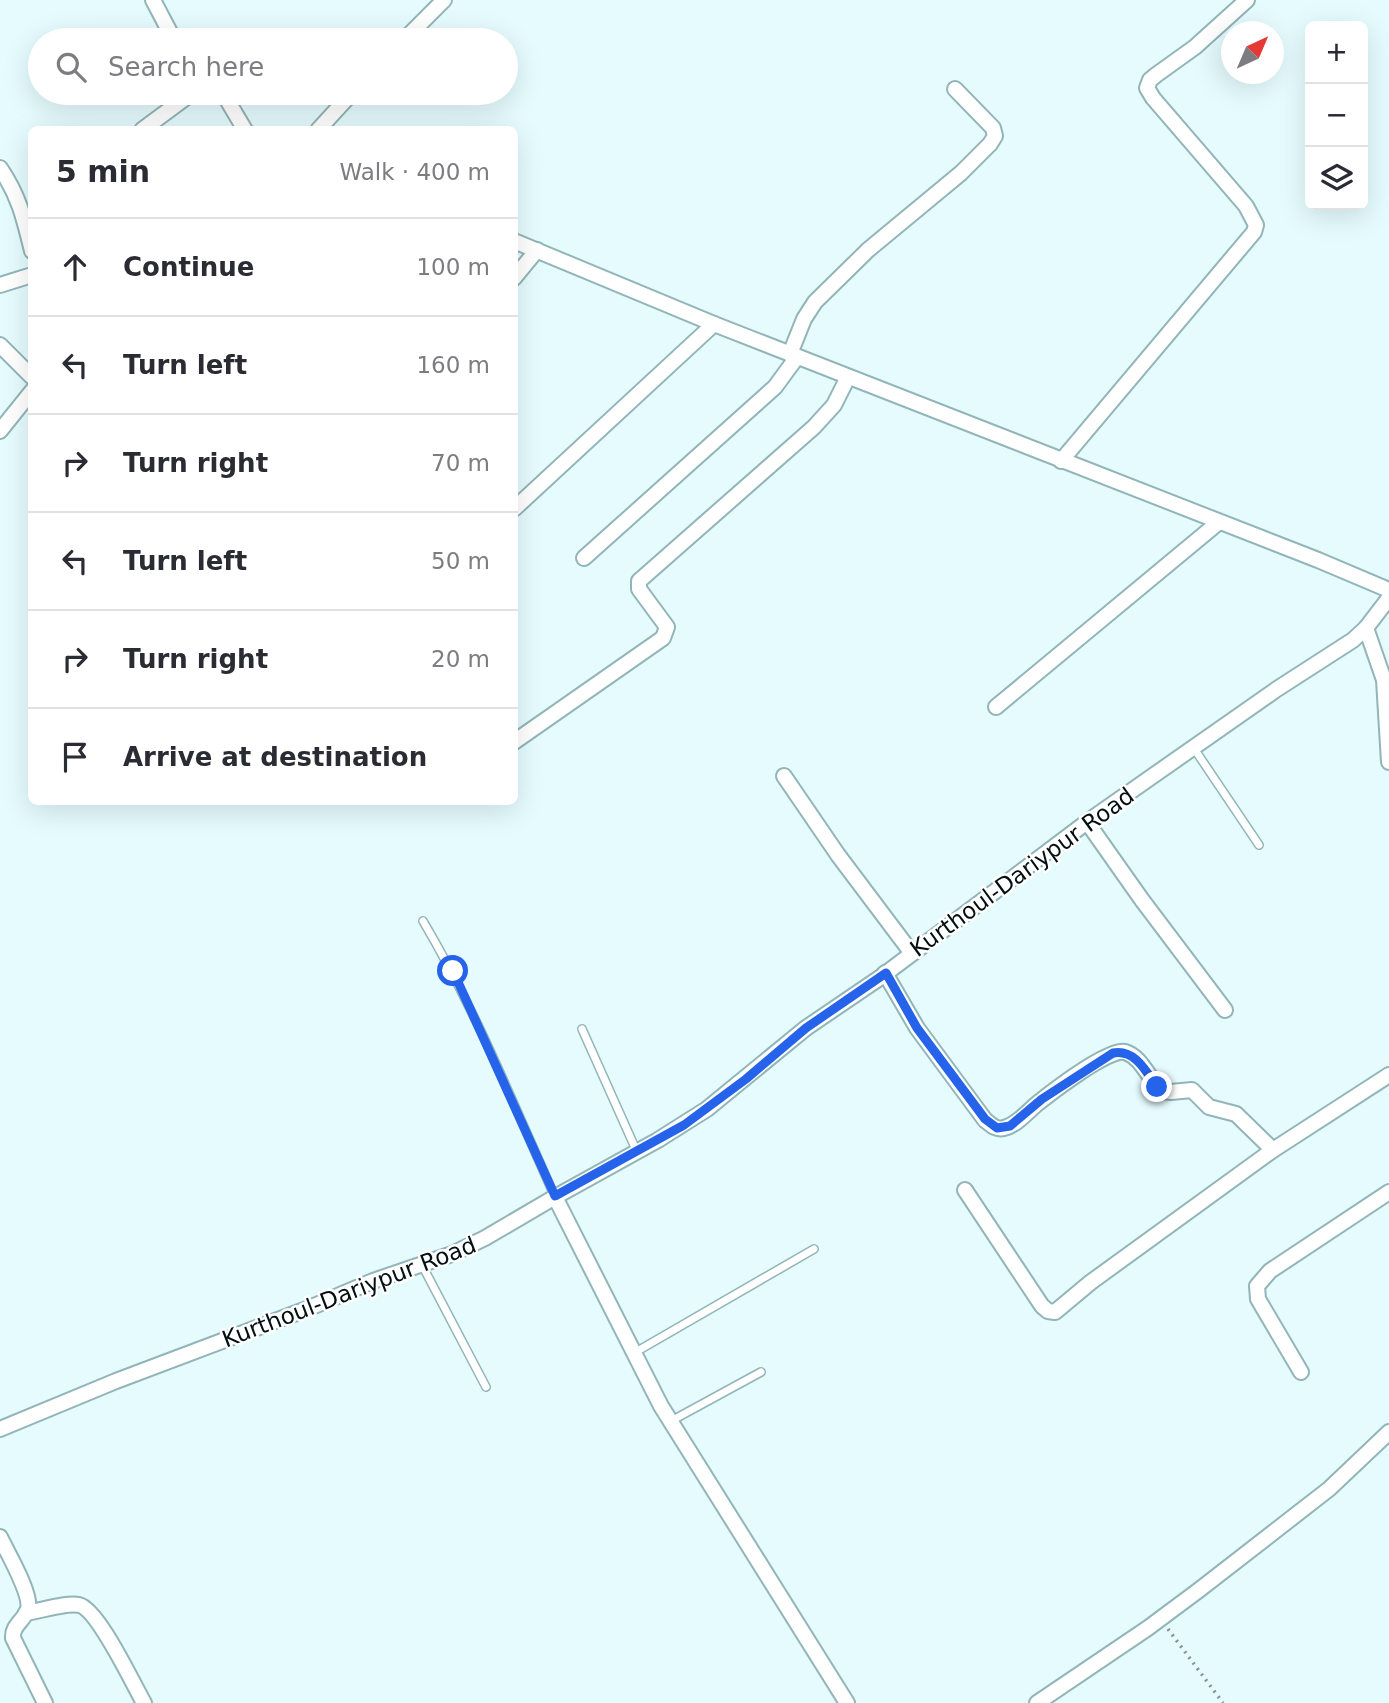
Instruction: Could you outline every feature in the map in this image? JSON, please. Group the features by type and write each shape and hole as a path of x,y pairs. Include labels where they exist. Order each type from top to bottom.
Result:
{"street":[{"path":"153,0 168,28"},
{"path":"416,28 444,0"},
{"path":"1061,461 1254,232 1256,225 1246,206 1147,88 1150,80 1202,41 1247,0"},
{"path":"584,558 775,387 794,356 804,319 825,292 868,250 961,173 993,140 993,128 955,89"},
{"path":"147,126 176,105"},
{"path":"230,105 243,126"},
{"path":"322,126 341,105"},
{"path":"0,168 27,213"},
{"path":"518,243 794,356 1389,590"},
{"path":"518,273 537,250"},
{"path":"0,285 28,276"},
{"path":"518,505 714,324"},
{"path":"0,345 28,373"},
{"path":"518,740 663,638 667,627 639,589 641,578 814,427 834,405 848,377"},
{"path":"0,431 28,396"},
{"path":"996,707 1219,522"},
{"name":"Kurthoul-Dariypur Road","path":"0,1429 116,1381 452,1254 637,1152 707,1108 806,1028 886,973 1087,822 1329,656 1366,628 1389,598"},
{"path":"1366,628 1384,680 1389,762"},
{"path":"785,776 838,855 911,953"},
{"path":"1087,822 1225,1010"},
{"path":"886,973 917,1028 985,1119 997,1128 1005,1128 1015,1123 1042,1099 1107,1056 1121,1051 1132,1055 1162,1091 1171,1093 1192,1090 1209,1107 1236,1114 1273,1150"},
{"path":"965,1190 1042,1306 1055,1312 1091,1282 1273,1150 1389,1075"},
{"path":"1301,1372 1258,1299 1257,1286 1270,1271 1389,1192"},
{"path":"555,1196 633,1353 671,1421 847,1703"},
{"path":"1037,1703 1161,1619 1329,1489 1389,1432"},
{"path":"0,1537 28,1601 26,1613 15,1627 13,1638 45,1703"},
{"path":"26,1613 73,1604 88,1608 99,1621 144,1703"}],"lane":[{"path":"1193,747 1259,845"},
{"path":"423,921 453,971 555,1196"},
{"path":"582,1029 637,1152"},
{"path":"633,1353 814,1249"},
{"path":"421,1264 486,1387"},
{"path":"671,1421 761,1372"}],"path":[{"path":"1161,1619 1223,1703"}],"route":[{"path":"453,971 555,1196 684,1125 746,1079 806,1028 886,973 917,1028 992,1126 1001,1129 1015,1123 1042,1099 1107,1056 1121,1051 1132,1055 1157,1087"}]}
